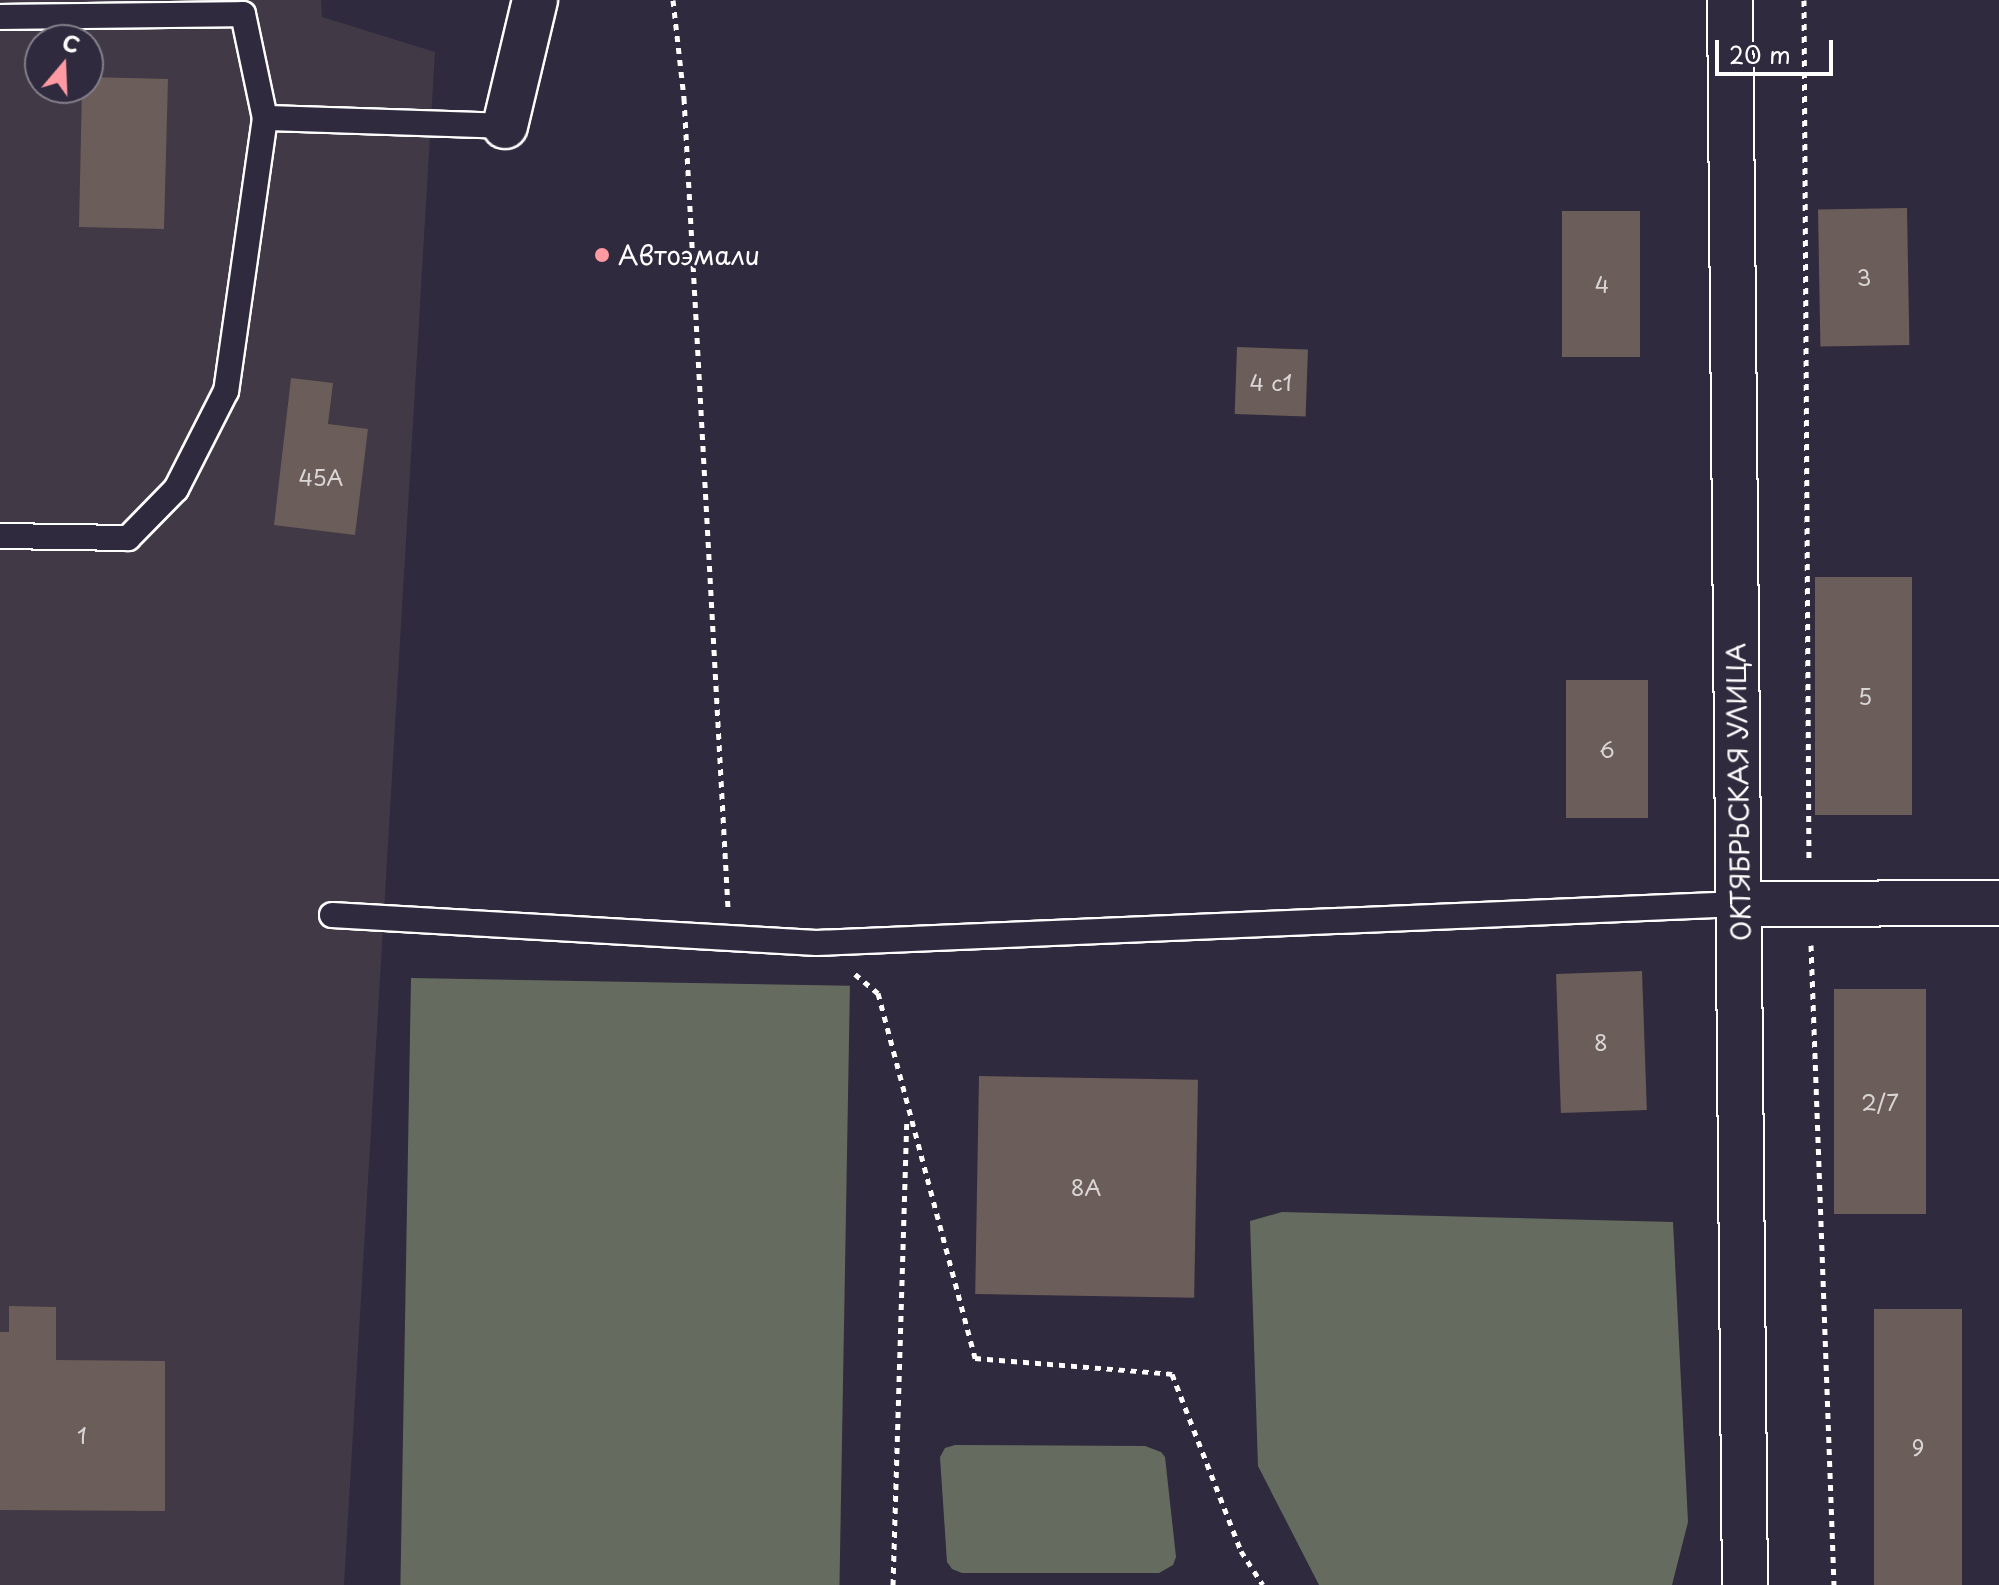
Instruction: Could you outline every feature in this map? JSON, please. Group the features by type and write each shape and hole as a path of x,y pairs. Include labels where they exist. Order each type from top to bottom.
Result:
{"main road":[{"path":"505,126 535,0"},
{"name":"ОКТЯБРЬСКАЯ УЛИЦА","path":"1730,0 1745,1585"},
{"path":"1739,904 1999,903"}],"lane":[{"path":"0,17 243,14 265,118 226,391 176,489 128,538 0,536"},
{"path":"265,118 505,126"},
{"path":"332,915 816,943 1739,904"}],"path":[{"path":"673,0 684,98 730,937"},
{"path":"1804,0 1809,904 1834,1585"},
{"path":"816,943 878,993 907,1112 975,1358 1172,1374 1241,1551 1263,1585"},
{"path":"893,1585 907,1112"}],"shaded area":[{"path":"0,0 321,0 322,17 435,52 344,1585 0,1585"}],"green space":[{"path":"411,978 850,986 839,1585 400,1585"},
{"path":"1282,1212 1673,1222 1688,1522 1672,1585 1319,1585 1258,1466 1250,1221"},
{"path":"955,1445 1145,1446 1161,1452 1165,1457 1176,1557 1173,1565 1159,1573 962,1573 952,1569 947,1562 940,1457 945,1448"}],"building":[{"path":"104,77 168,79 164,229 79,227 82,104 104,104"},
{"path":"1907,208 1909,345 1820,347 1818,210"},
{"path":"1562,211 1640,211 1640,357 1562,357"},
{"path":"1237,347 1308,349 1306,416 1235,414"},
{"path":"291,378 333,383 328,424 368,429 355,535 274,525"},
{"path":"1815,577 1912,577 1912,815 1815,815"},
{"path":"1566,680 1648,680 1648,818 1566,818"},
{"path":"1642,971 1647,1110 1561,1113 1556,974"},
{"path":"1834,989 1926,989 1926,1214 1834,1214"},
{"path":"979,1076 1198,1080 1194,1298 975,1294"},
{"path":"9,1306 56,1307 56,1360 165,1361 165,1511 0,1510 0,1332 9,1332"},
{"path":"1874,1309 1962,1309 1962,1585 1874,1585"}],"place":[{"name":"Автоэмали","path":"602,255"}]}
